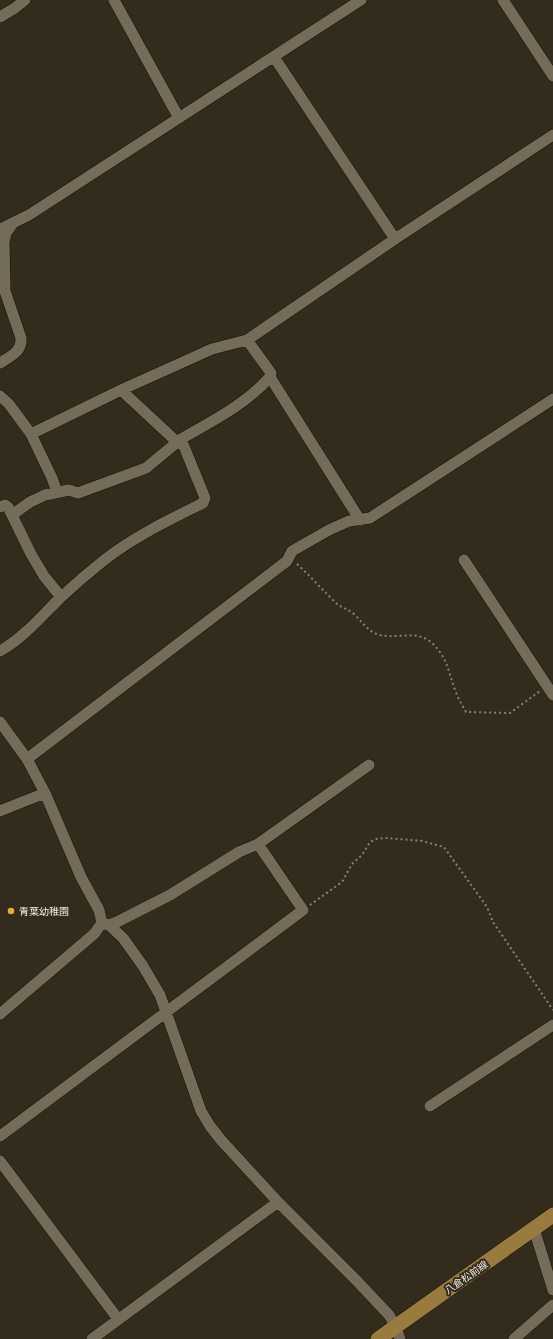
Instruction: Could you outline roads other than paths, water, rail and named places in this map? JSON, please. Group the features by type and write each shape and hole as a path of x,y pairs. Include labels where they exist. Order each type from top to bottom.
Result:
{"main road":[{"name":"八倉松前線","path":"378,1339 398,1333 553,1215"}],"street":[{"path":"0,17 25,0"},
{"path":"114,0 179,118"},
{"path":"0,229 29,215 361,0"},
{"path":"503,0 553,76"},
{"path":"274,57 395,238"},
{"path":"30,434 121,390 212,349 247,340 395,238 553,135"},
{"path":"0,363 20,349 22,344 22,338 5,291 4,242 6,233 13,223"},
{"path":"247,340 271,373 270,377 360,520"},
{"path":"12,515 30,502 45,495 69,490 78,493 146,468 179,440 242,403 270,377"},
{"path":"0,652 28,630 61,597 121,548 164,523 203,503 205,498 179,440 121,390"},
{"path":"0,396 9,404 30,434 52,478 57,492"},
{"path":"27,759 287,561 292,551 329,530 349,521 370,518 553,399"},
{"path":"0,507 5,505 12,515 31,554 44,576 61,597"},
{"path":"464,560 553,695"},
{"path":"0,722 27,759 46,794 81,877 105,924 123,938 143,966 160,995 201,1111 210,1126 278,1202 358,1281 389,1315 398,1333"},
{"path":"0,1014 105,924 170,895 239,852 258,844 369,764"},
{"path":"0,811 46,794"},
{"path":"0,1136 303,910 258,844"},
{"path":"430,1106 553,1025"},
{"path":"0,1161 118,1319"},
{"path":"92,1339 278,1202"},
{"path":"534,1229 553,1290"},
{"path":"514,1339 553,1305"}],"place":[{"name":"青葉幼稚園","path":"11,911"}]}
